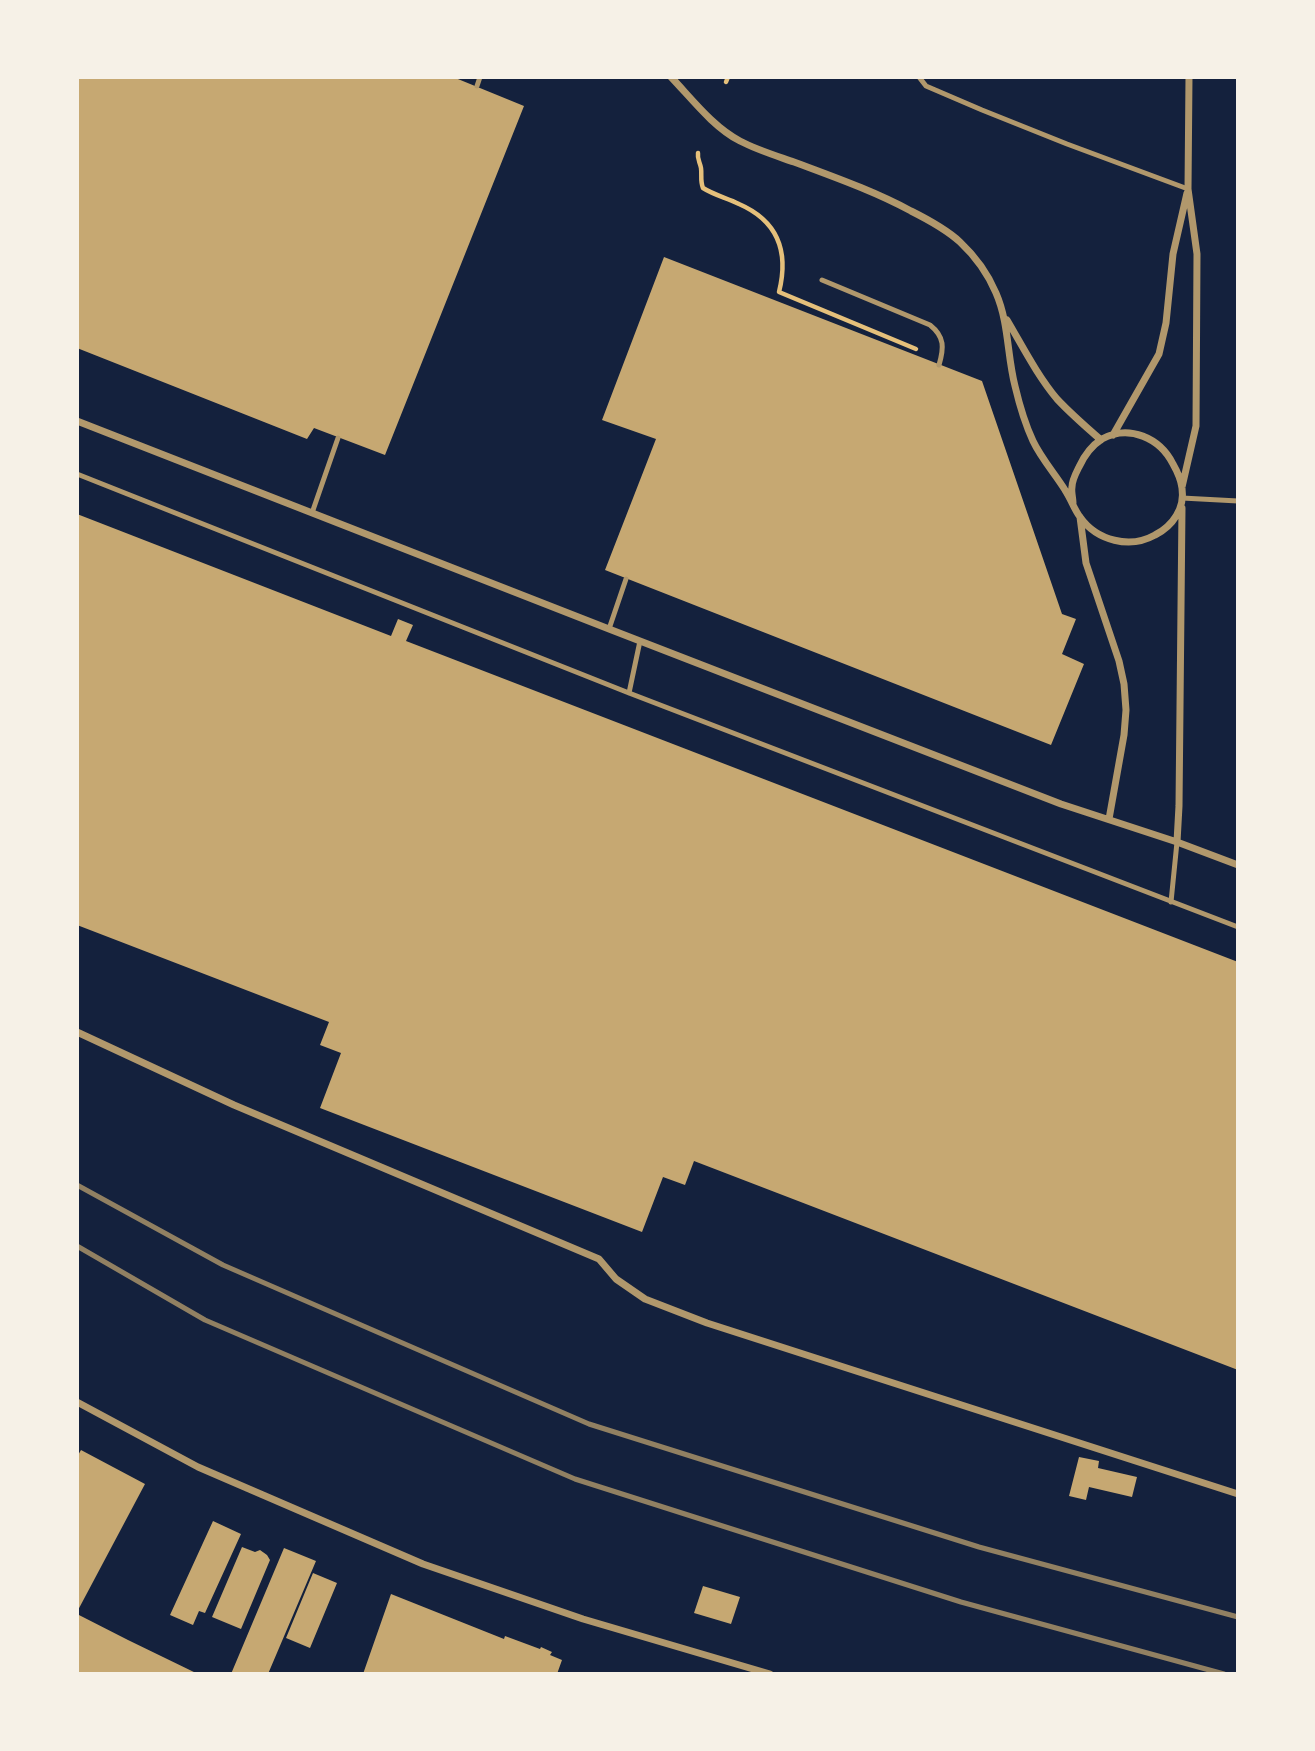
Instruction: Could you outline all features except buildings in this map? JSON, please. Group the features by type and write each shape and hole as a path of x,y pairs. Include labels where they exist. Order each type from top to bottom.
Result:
{"street":[{"path":"671,77 722,129 741,142 858,186 923,217 953,235 980,264 993,286 1004,314 1038,373 1057,398 1101,440"},
{"path":"1177,842 1182,488 1196,426 1197,254 1188,189 1189,77"},
{"path":"1113,435 1159,354 1166,323 1173,254 1188,189"},
{"path":"1004,314 1015,385 1033,442 1080,517 1090,528 1114,541 1125,542 1154,536 1165,529 1182,508"},
{"path":"77,421 1061,804 1238,865"},
{"path":"1073,503 1072,486 1075,475 1090,449 1101,440 1128,432 1142,435 1164,449 1178,474 1182,488"},
{"path":"1080,517 1086,563 1119,661 1124,684 1124,735 1109,819"},
{"path":"77,1032 234,1105 599,1259 616,1279 645,1298 706,1323 1238,1494"},
{"path":"77,1402 198,1467 423,1564 583,1619 770,1674"}],"lane":[{"path":"477,86 481,77"},
{"path":"919,77 926,86 982,110 1188,189"},
{"path":"822,280 930,325 939,332 943,347 939,365"},
{"path":"312,513 338,438"},
{"path":"77,474 629,693 1238,927"},
{"path":"1182,498 1238,501"},
{"path":"608,629 626,579"},
{"path":"629,693 639,641"},
{"path":"1171,902 1177,842"}],"path":[{"path":"698,153 701,183 709,192"}],"railway":[{"path":"77,1185 223,1265 589,1424 979,1547 1238,1617"},
{"path":"77,1246 205,1320 575,1479 961,1602 1224,1674"}]}
